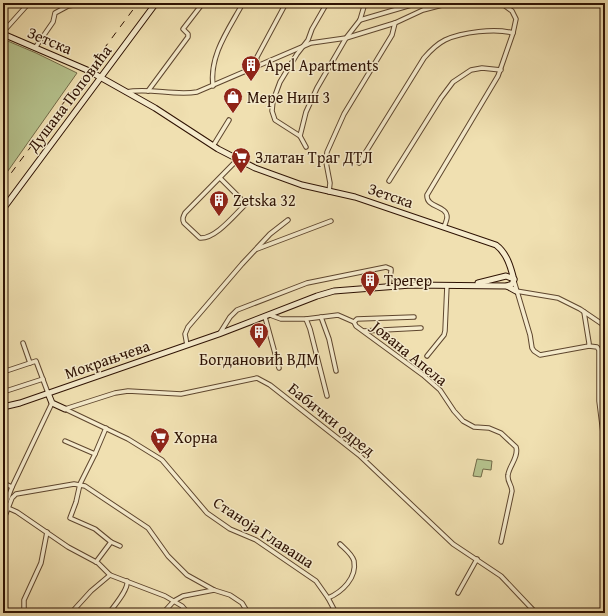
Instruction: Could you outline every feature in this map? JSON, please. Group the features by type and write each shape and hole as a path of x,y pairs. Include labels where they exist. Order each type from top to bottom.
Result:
{"street":[{"path":"3,33 29,3"},
{"path":"35,48 53,22 55,13 77,3"},
{"name":"Душана Поповића","path":"3,209 156,3"},
{"path":"148,91 188,37 188,34 183,29 203,3"},
{"path":"213,86 212,74 214,58 243,3"},
{"path":"255,67 257,57 286,3"},
{"path":"306,147 300,136 277,122 273,117 273,101 280,82 297,54 304,46 327,3"},
{"path":"300,136 306,112 317,88 346,38 360,20 365,3"},
{"path":"399,3 399,9"},
{"path":"360,20 418,3"},
{"path":"126,92 135,90 192,93 213,86 304,46 319,41 346,38 395,23 422,10 450,3"},
{"path":"444,227 447,218 446,214 443,210 429,203 426,195 501,70 515,24 515,15 502,3"},
{"path":"329,192 330,183 326,162 327,152 344,114 392,35 395,23"},
{"path":"359,163 424,58 438,45 453,37 474,33 494,30 513,33"},
{"name":"Зетска","path":"3,33 89,71 155,108 213,146 255,168 329,192 355,197 496,245 508,260 514,280"},
{"path":"389,181 441,98 453,82 471,70 482,68 501,70"},
{"path":"213,146 229,120"},
{"path":"220,178 246,204 219,231 207,237 200,238 184,223 183,217 185,213 238,159"},
{"path":"188,345 185,334 188,327 270,234 288,220"},
{"path":"256,249 331,221"},
{"path":"502,277 506,271 508,260"},
{"path":"219,334 230,317 237,310 307,283 386,267 391,269 389,286"},
{"name":"Мокрањчева","path":"471,285 508,276 514,280"},
{"path":"507,286 512,284 514,280"},
{"path":"514,280 530,335 532,348 536,354 540,355 589,346 597,347 599,350 599,401 605,449"},
{"name":"Мокрањчева","path":"3,407 20,403 188,345 268,316 317,296 334,291 411,284 507,286"},
{"path":"427,356 441,339 445,331 447,285"},
{"path":"507,286 516,291 558,298 580,309 605,326"},
{"path":"584,312 589,346"},
{"name":"Јована Апела","path":"268,316 280,319 306,319 338,315 354,322 356,326 440,390 454,411 463,421 474,427 489,428 501,433 516,447 517,452 508,474 508,481 512,487 512,491 501,542"},
{"path":"268,316 279,368"},
{"path":"321,317 329,339 336,371"},
{"path":"354,322 357,319 414,317"},
{"path":"306,319 310,329 327,396"},
{"path":"364,331 421,328"},
{"path":"23,343 30,363"},
{"path":"3,372 36,361 52,403 12,488 3,511"},
{"name":"Бабички одред","path":"65,409 115,393 128,391 181,394 226,386 253,378 261,380 270,385 360,455 453,544 501,576 536,613"},
{"path":"3,392 43,379"},
{"name":"Станоја Главаша","path":"52,403 128,439 162,460 207,513 230,529 256,540 316,581 336,613"},
{"path":"106,428 80,484 70,518 95,529 111,542 120,546"},
{"path":"66,441 95,454"},
{"path":"3,484 12,488"},
{"path":"3,520 12,498 16,494 68,484 80,484 89,488 148,528 168,556 187,575 214,590 230,595 242,603 248,613"},
{"path":"8,508 17,512 68,547 96,562 110,575 127,580 174,601 182,606 188,613"},
{"path":"24,613 24,600 41,563 47,532"},
{"path":"96,562 111,542"},
{"path":"328,598 335,595 345,586 353,571 354,561 340,544"},
{"path":"458,594 477,559"},
{"path":"72,613 92,591 110,575"},
{"path":"109,613 128,584 127,580"},
{"path":"163,613 174,601 183,596 214,590"}],"green space":[{"path":"3,39 77,73 3,178"},
{"path":"477,459 492,461 491,470 483,469 481,477 473,476"}],"railway":[{"path":"3,184 138,3"}],"place":[{"name":"Apel Apartments","path":"251,82"},
{"name":"Мере Ниш 3","path":"233,114"},
{"name":"Златан Траг ДТЛ","path":"241,174"},
{"name":"Zetska 32","path":"219,217"},
{"name":"Трегер","path":"370,297"},
{"name":"Богдановић ВДМ","path":"259,349"},
{"name":"Хорна","path":"160,454"}]}
